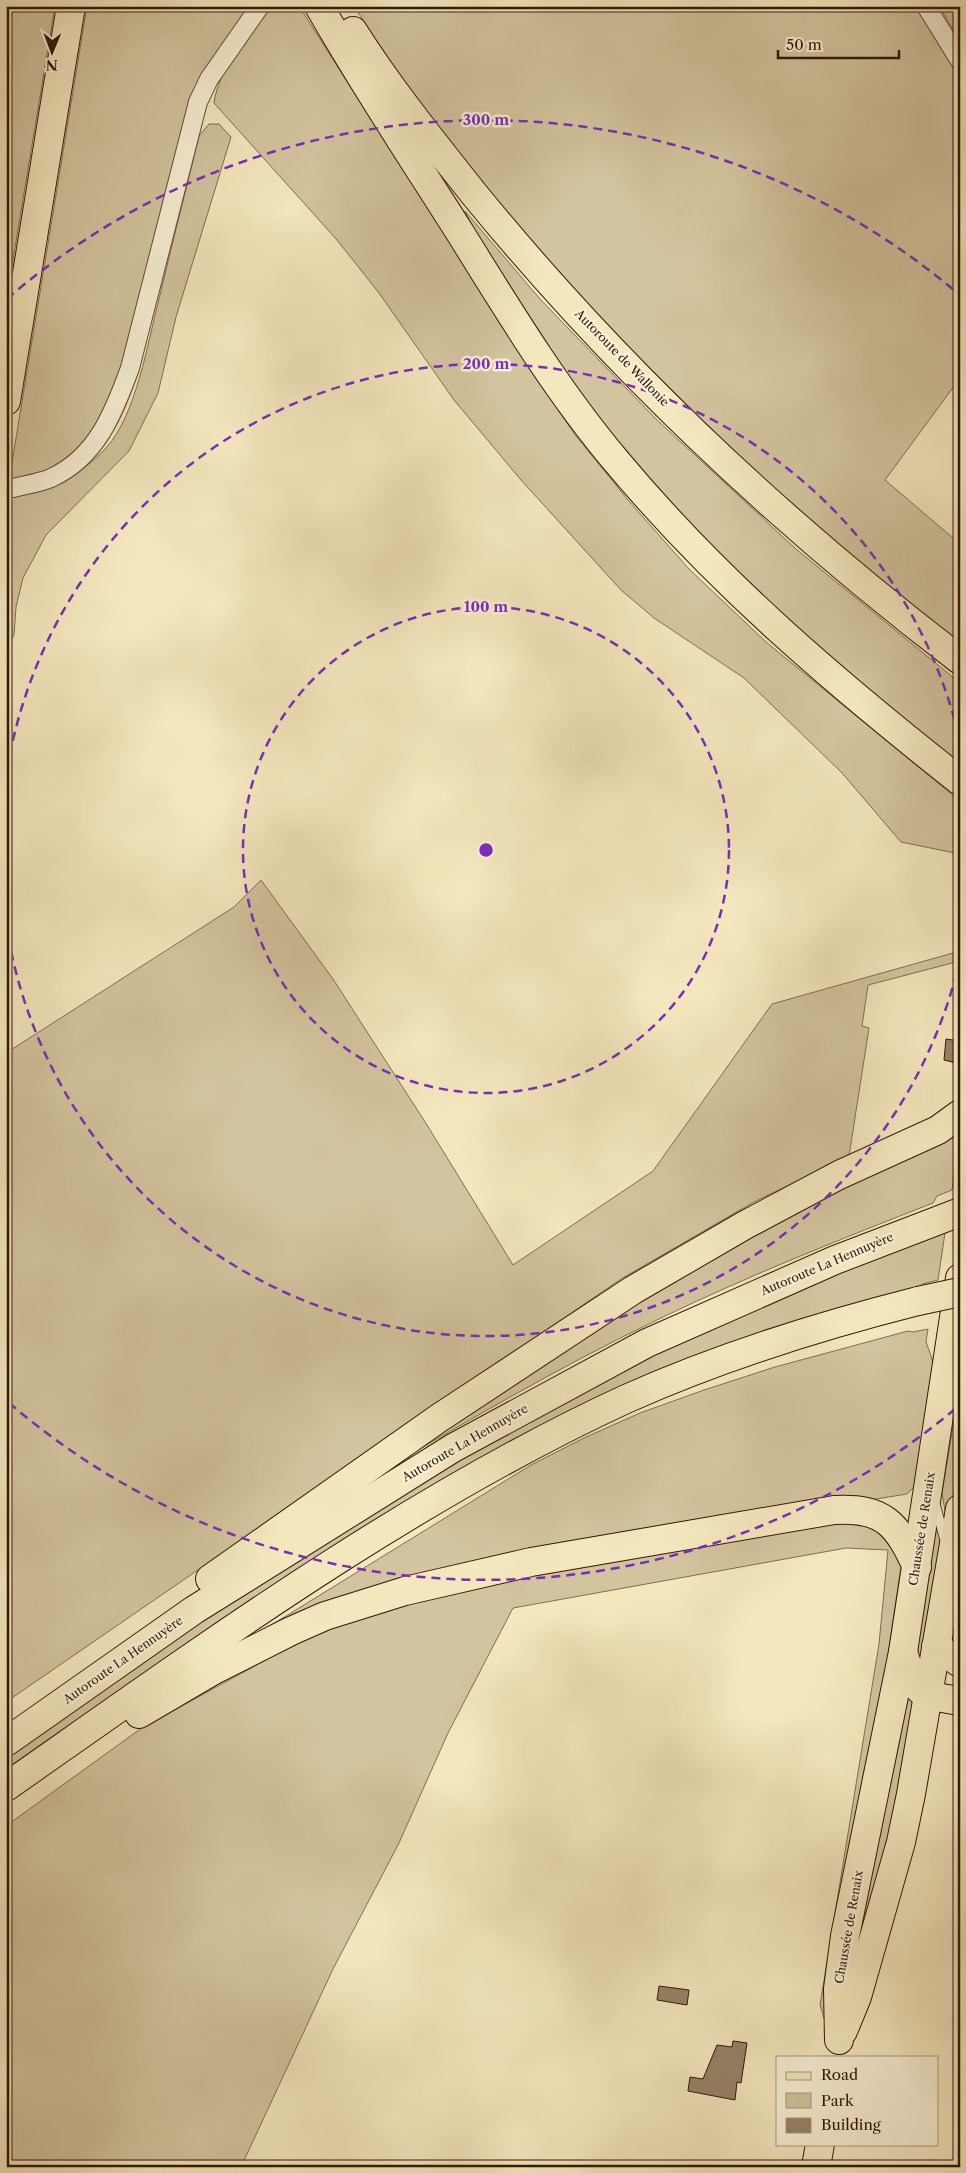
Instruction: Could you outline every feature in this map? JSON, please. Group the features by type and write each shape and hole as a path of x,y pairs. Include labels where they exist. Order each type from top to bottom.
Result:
{"main road":[{"path":"6,401 71,6"},
{"path":"319,6 354,66 498,294 562,390 616,462 697,552 806,655 960,781"},
{"name":"Autoroute de Wallonie","path":"338,6 367,53 439,150 508,234 573,308 693,431 840,563 960,660"},
{"path":"125,1658 157,1617 423,1429 556,1339 633,1290 745,1224 839,1175 949,1131 960,1114"},
{"name":"Autoroute La Hennuyère","path":"6,1742 194,1610 347,1512 478,1434 647,1343 835,1260 960,1212"},
{"name":"Chaussée de Renaix","path":"838,2048 838,1989 845,1936 903,1652 960,1278"},
{"path":"6,1789 215,1640 372,1540 473,1479 568,1428 627,1399 765,1346 852,1318 960,1292"},
{"path":"6,1789 52,1774 125,1723 185,1686 291,1631 358,1605 451,1579 531,1562 834,1510 855,1509 873,1513 893,1525 904,1538 917,1567"},
{"name":"Chaussée de Renaix","path":"838,2048 857,1998 901,1842 936,1646 947,1608 957,1550 960,1509"},
{"path":"936,1646 960,1663"},
{"path":"903,1652 911,1678 922,1693 927,1696 960,1701"},
{"path":"816,2167 820,2146"}],"street":[{"path":"13,488 50,478 73,464 97,441 115,410 130,368 198,102 210,79 260,6"},
{"path":"926,6 960,61"}],"lane":[{"path":"929,1482 945,1540 957,1550"}],"green space":[{"path":"6,6 55,6 6,302"},
{"path":"87,6 251,6 212,60 118,395 82,450 48,471 9,481"},
{"path":"272,6 299,6 532,372 576,436 628,500 689,569 766,642 960,801 960,854 901,842 842,773 744,678 654,618 621,590 521,480 454,400 379,293 337,240 214,103 222,76 229,64"},
{"path":"354,6 919,6 960,69 960,378 885,480 960,544 960,644 886,587 781,495 680,398 590,306 505,211 465,162 390,60"},
{"path":"939,6 960,6 960,40 957,36"},
{"path":"209,124 219,124 231,137 176,317 158,393 129,451 46,535 23,578 16,607 14,635 6,652 6,499 48,487 72,476 95,459 116,434 133,398 140,377 199,136"},
{"path":"465,211 540,299 656,419 796,549 960,683 960,768 748,589 582,404 480,244"},
{"path":"261,880 333,979 427,1125 513,1265 653,1171 772,1004 960,951 960,961 868,985 862,1026 869,1028 849,1156 752,1203 621,1279 6,1702 6,1053 234,907"},
{"path":"940,1137 960,1139 960,1158 956,1159 952,1190 937,1196 933,1203 762,1272 622,1337 471,1419 359,1485 666,1276"},
{"path":"945,1233 938,1280 922,1284 919,1290 628,1388 6,1776 6,1753 256,1579 497,1433 701,1327 930,1236"},
{"path":"928,1329 926,1342 935,1367 915,1486 907,1494 517,1557 226,1653 531,1465 584,1438 640,1413 775,1367 908,1331"},
{"path":"960,1384 960,1453 948,1528 942,1493"},
{"path":"864,1519 884,1527 902,1560 886,1668 824,2018 820,2005 879,1644 888,1550 846,1548 513,1608 448,1733 399,1843 333,1969 241,2167 6,2167 6,1826 143,1727 308,1637 379,1611 486,1582"},
{"path":"936,1527 943,1549 923,1668 915,1654"},
{"path":"904,1665 918,1702 898,1812 846,1986"}],"building":[{"path":"946,1039 960,1041 960,1064 944,1060"},
{"path":"659,1986 689,1990 687,2005 657,2000"},
{"path":"733,2041 747,2043 741,2083 737,2082 735,2100 688,2091 690,2077 703,2079 717,2045 732,2047"}]}
